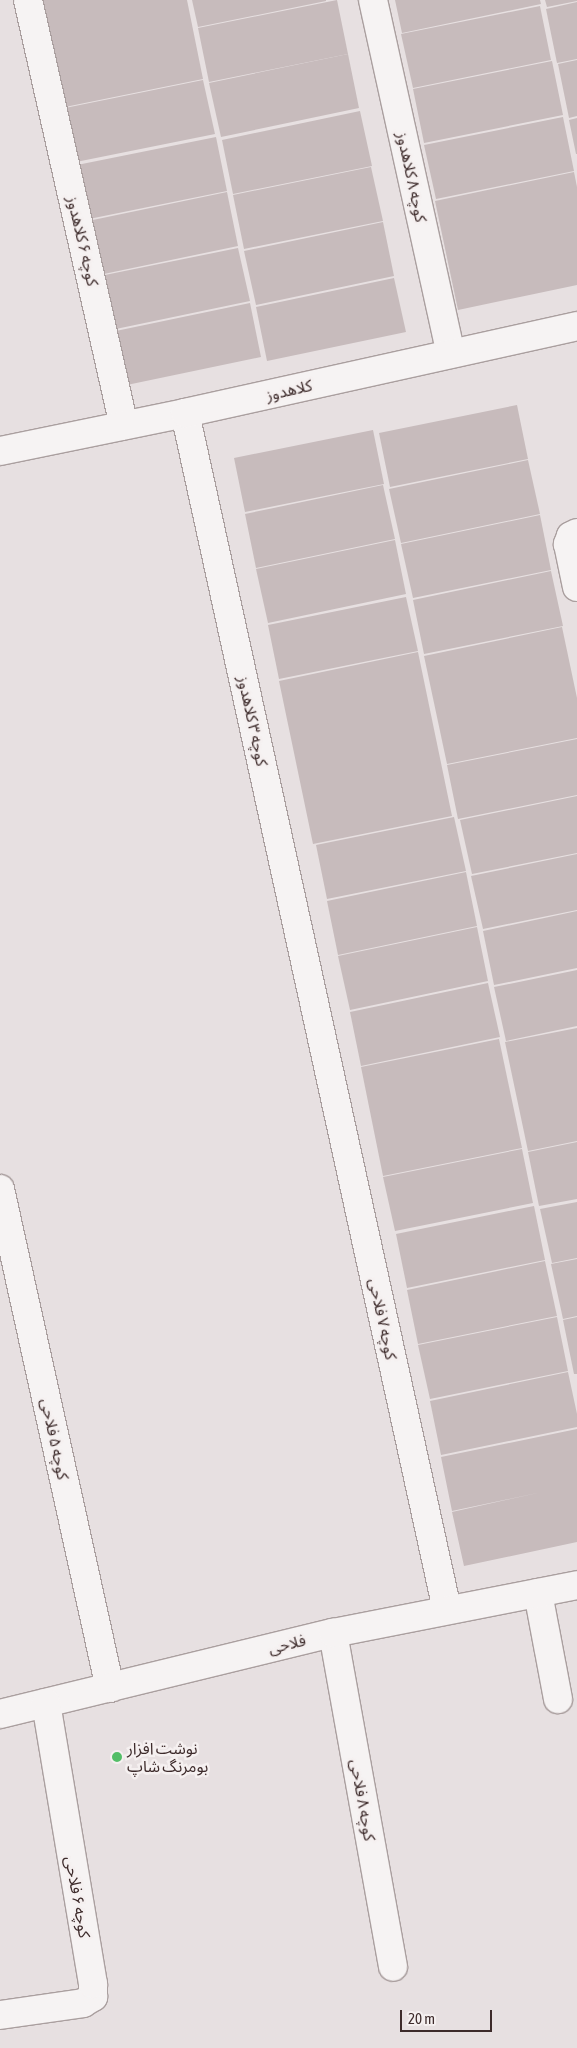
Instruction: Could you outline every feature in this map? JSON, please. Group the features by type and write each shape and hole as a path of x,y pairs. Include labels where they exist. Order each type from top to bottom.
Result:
{"street":[{"name":"کوچه ۶ کلاهدوز","path":"28,0 124,425"},
{"name":"کوچه ۸ کلاهدوز","path":"372,0 451,354"},
{"name":"کلاهدوز","path":"0,451 185,413 577,326"},
{"name":"کوچه ۳ کلاهدوز","path":"185,413 320,1028"},
{"path":"574,535 568,544 577,587"},
{"name":"کوچه ۷ فلاحی","path":"320,1028 447,1610"},
{"name":"کوچه ۵ فلاحی","path":"0,1190 110,1688"},
{"name":"فلاحی","path":"0,1714 333,1633 577,1585"},
{"path":"538,1593 558,1699"},
{"name":"کوچه ۸ فلاحی","path":"333,1633 393,1967"},
{"name":"کوچه ۶ فلاحی","path":"0,2014 83,2003 93,1997 93,1984 46,1703"}],"building":[{"path":"42,0 187,0 203,79 65,107"},
{"path":"192,0 326,0 326,1 198,27"},
{"path":"337,0 348,54 209,82 198,28"},
{"path":"395,0 540,0 541,4 402,33"},
{"path":"545,0 577,0 577,1 547,7"},
{"path":"577,2 577,59 557,63 546,9"},
{"path":"540,6 551,60 413,88 401,34"},
{"path":"348,54 359,108 221,137 209,83"},
{"path":"577,60 577,116 569,118 558,64"},
{"path":"552,61 563,115 424,143 413,89"},
{"path":"203,80 215,134 76,162 65,108"},
{"path":"360,111 372,166 233,194 222,140"},
{"path":"563,117 574,171 436,199 424,145"},
{"path":"577,118 577,154 576,154 569,120"},
{"path":"216,137 227,191 89,219 77,165"},
{"path":"371,167 383,221 244,249 233,195"},
{"path":"574,172 577,187 577,285 458,310 435,201"},
{"path":"227,192 238,246 99,275 88,221"},
{"path":"383,222 394,276 256,305 244,251"},
{"path":"238,248 250,301 111,330 100,276"},
{"path":"394,278 406,332 267,361 256,307"},
{"path":"250,303 261,357 122,386 111,332"},
{"path":"517,405 528,459 390,487 379,433"},
{"path":"373,430 384,484 245,512 234,458"},
{"path":"528,460 540,514 401,543 389,489"},
{"path":"383,485 395,539 256,568 245,514"},
{"path":"540,515 551,570 413,598 401,544"},
{"path":"395,540 406,594 268,623 256,569"},
{"path":"551,571 563,626 424,654 413,600"},
{"path":"406,597 418,651 279,679 268,625"},
{"path":"562,627 577,698 577,738 447,764 424,656"},
{"path":"418,652 452,816 313,844 279,681"},
{"path":"577,739 577,795 458,819 447,765"},
{"path":"577,796 577,853 472,874 460,820"},
{"path":"454,817 466,871 327,899 316,845"},
{"path":"577,854 577,910 483,929 471,876"},
{"path":"466,872 477,926 338,955 327,901"},
{"path":"577,911 577,968 494,985 483,931"},
{"path":"477,927 488,981 350,1010 338,956"},
{"path":"577,970 577,1026 506,1041 494,987"},
{"path":"488,983 500,1037 361,1066 350,1012"},
{"path":"577,1028 577,1141 528,1151 505,1042"},
{"path":"499,1039 522,1148 383,1176 361,1067"},
{"path":"577,1142 577,1199 539,1206 528,1152"},
{"path":"522,1149 533,1203 395,1231 383,1177"},
{"path":"577,1202 577,1258 552,1263 540,1209"},
{"path":"534,1206 545,1260 407,1288 396,1234"},
{"path":"577,1259 577,1316 563,1319 551,1264"},
{"path":"545,1261 557,1316 418,1344 407,1290"},
{"path":"557,1317 568,1371 430,1399 418,1345"},
{"path":"577,1317 577,1374 574,1374 563,1320"},
{"path":"568,1372 577,1414 577,1427 441,1455 430,1401"},
{"path":"577,1429 577,1542 464,1566 452,1512 542,1492 452,1511 441,1457"}],"place":[{"name":"نوشت افزار بومرنگ شاپ","path":"117,1757"}]}
